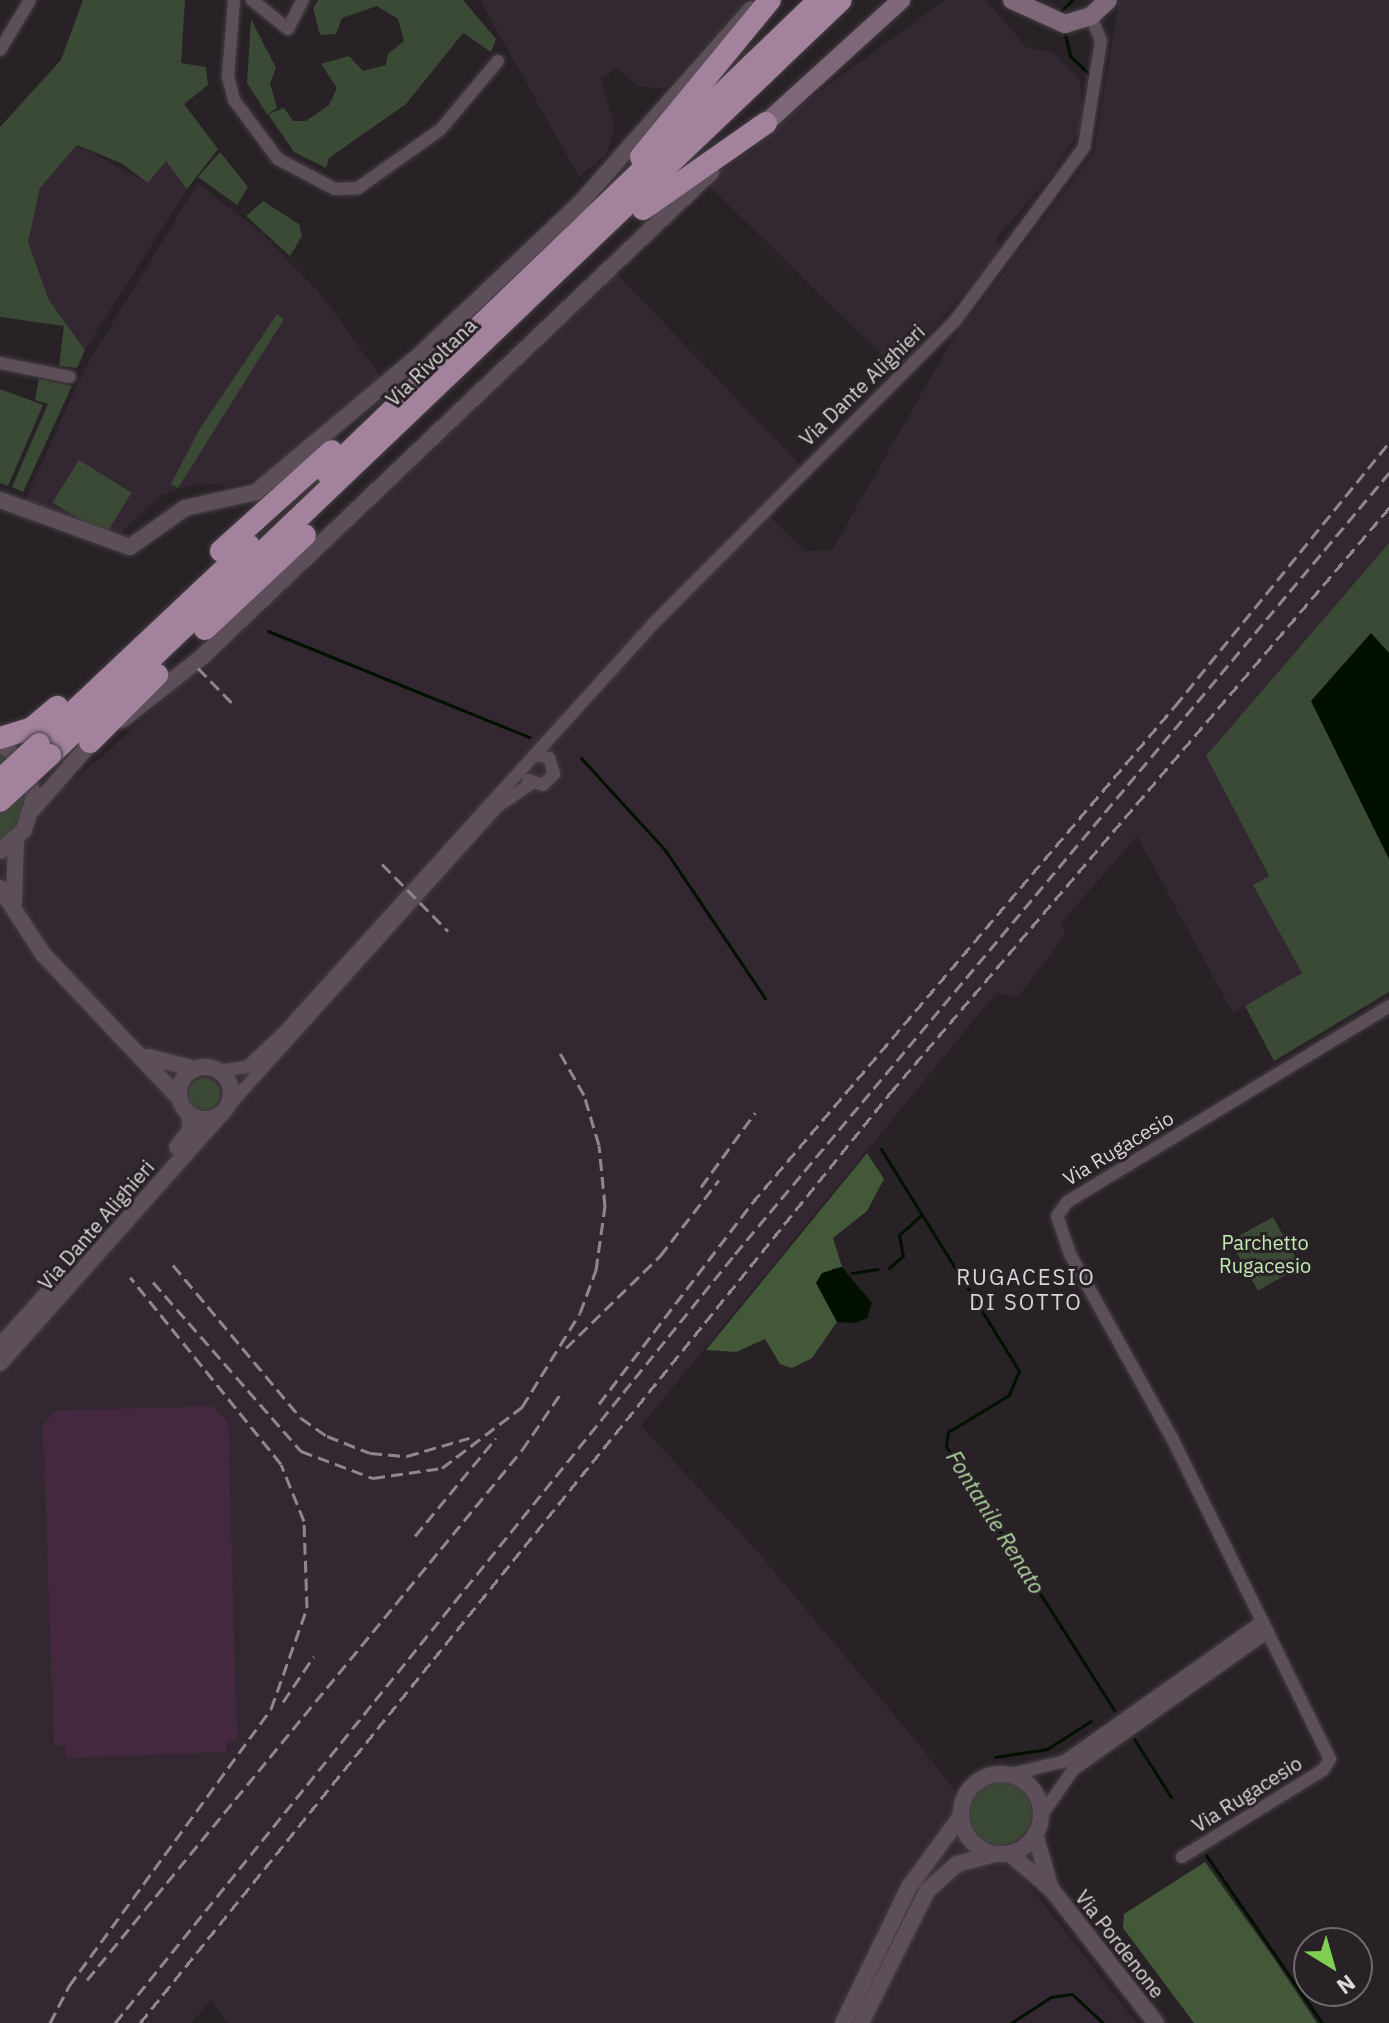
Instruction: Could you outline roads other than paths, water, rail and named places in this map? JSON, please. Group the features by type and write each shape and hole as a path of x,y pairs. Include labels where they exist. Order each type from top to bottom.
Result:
{"highway":[{"path":"530,279 629,172 770,0"},
{"name":"Via Rivoltana","path":"44,749 819,0"},
{"name":"Via Rivoltana","path":"44,749 438,389 841,0"},
{"path":"475,353 635,215 766,123"},
{"path":"0,740 39,723 265,510 409,383 451,355"},
{"path":"90,742 399,440 438,389"},
{"path":"0,780 44,749"},
{"path":"0,801 44,749"}],"main road":[{"path":"766,123 901,0"},
{"path":"1019,2 1065,24 1091,16 1108,0"}],"street":[{"path":"0,50 30,0"},
{"path":"234,0 228,76 234,100 278,159 335,189 358,188 440,130 498,61"},
{"path":"252,0 288,29 303,0"},
{"path":"0,500 113,545 138,547 185,508 256,492 414,360 581,202 689,74 763,0"},
{"name":"Via Dante Alighieri","path":"0,1363 524,770 552,731 680,597 955,321 1084,147 1101,41 1091,16"},
{"path":"18,919 10,888 16,840 32,810 90,742 203,656 766,123"},
{"path":"0,363 70,377"},
{"path":"535,755 549,758 552,731"},
{"path":"0,740 28,770 32,810"},
{"name":"Via Dante Alighieri","path":"423,884 498,806 532,783 553,777 549,758"},
{"path":"524,770 532,783"},
{"path":"0,851 16,840"},
{"path":"0,888 18,919 55,968 146,1056 189,1115 205,1120 225,1110 230,1087 218,1071 195,1069 146,1056"},
{"name":"Via Rugacesio","path":"1182,1857 1329,1764 1266,1626 1070,1254 1057,1216 1067,1202 1389,1006"},
{"name":"Via Dante Alighieri","path":"218,1071 247,1067 287,1037"},
{"path":"178,1097 181,1081 195,1069"},
{"name":"Via Dante Alighieri","path":"0,1346 188,1135 189,1115"},
{"path":"843,2023 909,1887 961,1816 976,1782 1065,1761 1266,1626"},
{"path":"861,2023 927,1891 957,1864 1002,1853 1035,1834 1041,1816 1073,1770 1266,1626"},
{"path":"1008,1775 1032,1789 1041,1816"},
{"path":"961,1816 971,1841 1002,1853"},
{"name":"Via Pordenone","path":"1035,1834 1052,1890"},
{"name":"Via Pordenone","path":"1002,1853 1052,1890 1156,2023"}],"waterway":[{"path":"1061,11 1072,0"},
{"path":"1065,34 1070,56 1088,73"},
{"path":"268,631 529,737"},
{"path":"581,758 665,850 765,998"},
{"name":"Fontanile Renato","path":"881,1149 1019,1371 1009,1395 948,1432 946,1446 1114,1710"},
{"path":"889,1268 903,1256 899,1235 921,1215"},
{"path":"852,1273 878,1269"},
{"path":"995,1757 1047,1749 1091,1721"},
{"name":"Fontanile Renato","path":"1134,1739 1171,1797"},
{"name":"Fontanile Renato","path":"1206,1855 1322,2023"},
{"path":"1011,2023 1051,1997 1072,1994 1103,2023"}],"railway":[{"path":"599,1404 752,1203 1175,706 1389,443"},
{"path":"115,2023 735,1254 1389,473"},
{"path":"140,2023 891,1092 1389,508"},
{"path":"198,668 234,705"},
{"path":"382,864 448,931"},
{"path":"153,1282 301,1451 373,1478 442,1468 522,1407 580,1313 596,1270 605,1206 599,1145 584,1095 560,1053"},
{"path":"701,1187 755,1113"},
{"path":"566,1348 660,1256 719,1180"},
{"path":"173,1265 301,1418 327,1436 370,1453 407,1456 469,1438"},
{"path":"50,2023 69,1986 271,1709 307,1608 304,1521 281,1464 130,1277"},
{"path":"87,1980 522,1450 561,1393"},
{"path":"415,1536 496,1438"},
{"path":"283,1702 314,1656"}],"district":[{"name":"RUGACESIO DI SOTTO","path":"1026,1288"}],"park label":[{"name":"Parchetto Rugacesio","path":"1265,1254"}]}
